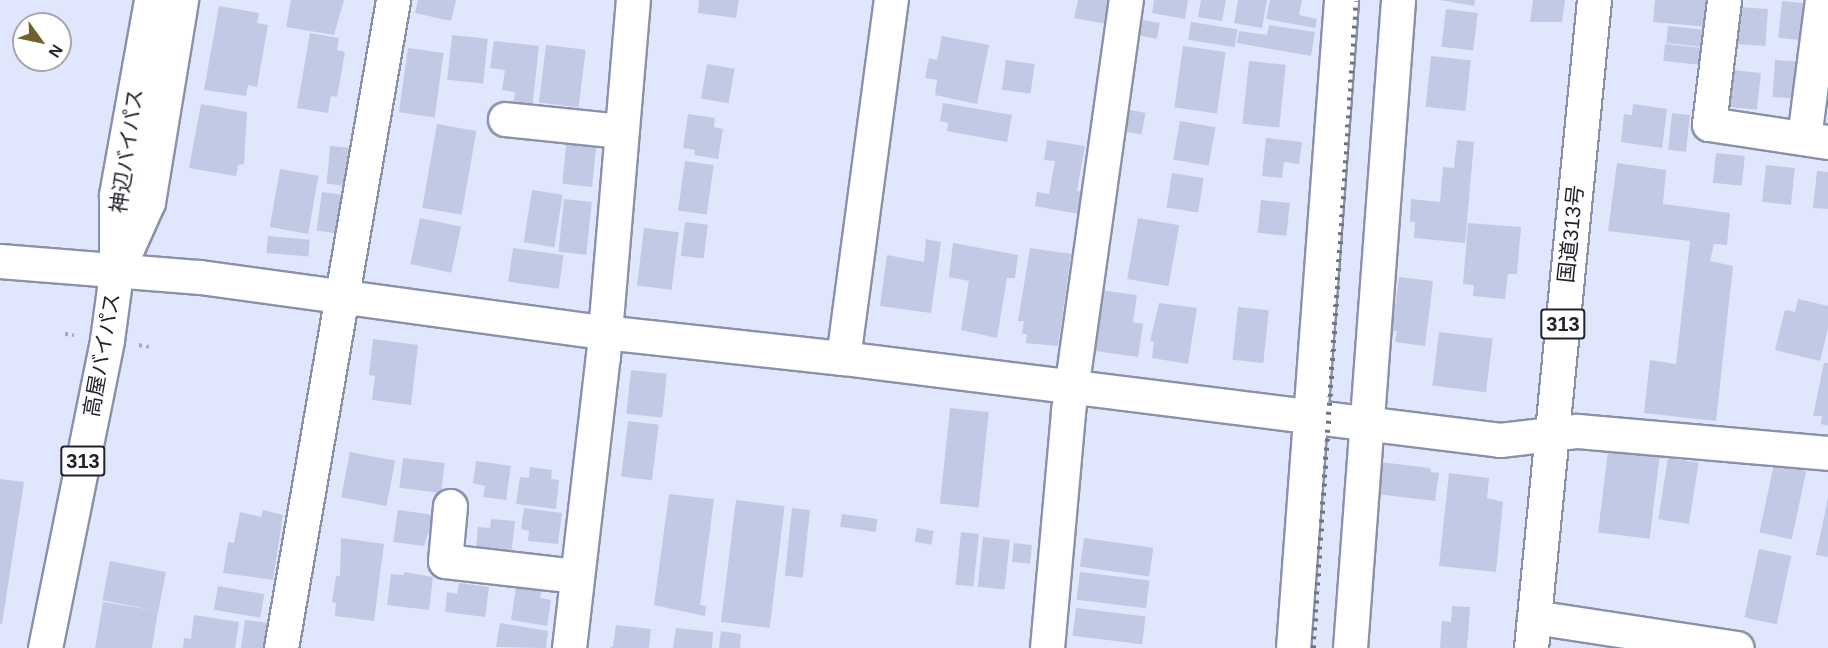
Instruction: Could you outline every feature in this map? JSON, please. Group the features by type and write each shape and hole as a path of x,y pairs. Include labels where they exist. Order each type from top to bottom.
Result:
{"main road":[{"name":"神辺バイパス","path":"116,273 116,195 151,0"},
{"name":"神辺バイパス","path":"116,273 148,202 181,0"},
{"path":"281,648 393,0"},
{"path":"568,648 603,332 633,0"},
{"path":"843,358 891,0"},
{"path":"1047,648 1070,389 1126,0"},
{"path":"1293,648 1341,0"},
{"path":"1350,648 1398,0"},
{"name":"国道313号","path":"1532,633 1594,0"},
{"path":"1724,0 1709,124 1816,140 1822,0"},
{"path":"505,119 621,131"},
{"path":"0,261 116,273 200,277 603,332 843,358 1070,389 1511,441 1577,431 1828,453"},
{"name":"高屋バイパス","path":"45,648 107,340 116,273"},
{"path":"450,506 445,561 577,576"},
{"path":"1532,633 1737,648"}],"path":[{"path":"66,334 74,335"},
{"path":"139,345 148,347"}],"building":[{"path":"291,0 344,0 334,35 286,27"},
{"path":"418,0 456,0 451,21 415,13"},
{"path":"699,0 739,0 736,18 698,13"},
{"path":"1078,0 1111,0 1107,24 1074,18"},
{"path":"1154,0 1188,0 1185,19 1152,13"},
{"path":"1201,0 1226,0 1222,21 1198,17"},
{"path":"1238,0 1267,0 1262,28 1234,23"},
{"path":"1270,0 1302,0 1299,15 1317,19 1315,28 1266,19"},
{"path":"1440,0 1475,0 1474,6"},
{"path":"1533,0 1565,0 1562,22 1530,22"},
{"path":"1655,0 1712,0 1709,27 1653,22"},
{"path":"1782,1 1811,4 1807,41 1778,38"},
{"path":"219,6 259,13 257,23 268,25 257,87 248,85 246,96 204,90"},
{"path":"1738,7 1768,9 1765,46 1735,44"},
{"path":"1446,9 1478,13 1473,51 1441,47"},
{"path":"1143,20 1160,23 1157,39 1140,36"},
{"path":"1191,22 1237,29 1235,47 1188,40"},
{"path":"1269,25 1315,32 1311,56 1237,43 1239,31 1267,35"},
{"path":"1668,26 1704,30 1702,47 1666,43"},
{"path":"310,33 339,38 337,50 345,52 337,97 331,96 328,113 297,108"},
{"path":"452,35 488,39 483,84 447,80"},
{"path":"942,36 989,45 977,104 935,95 937,80 925,78 929,58 937,60"},
{"path":"494,41 539,46 532,110 513,108 515,92 502,90 505,70 490,68"},
{"path":"1665,44 1702,48 1700,65 1663,61"},
{"path":"546,45 586,50 579,107 539,103"},
{"path":"1183,46 1226,52 1217,113 1174,107"},
{"path":"408,48 444,53 435,117 399,112"},
{"path":"1431,56 1471,60 1465,111 1426,107"},
{"path":"1006,60 1035,64 1031,94 1002,90"},
{"path":"1775,60 1804,62 1801,99 1772,97"},
{"path":"1249,61 1286,65 1279,128 1242,124"},
{"path":"707,64 735,69 728,103 701,98"},
{"path":"1732,70 1761,73 1757,110 1728,107"},
{"path":"943,103 1012,115 1007,142 947,131 948,123 940,121"},
{"path":"201,104 247,112 244,164 238,165 236,176 189,168"},
{"path":"1633,104 1667,109 1662,148 1621,142 1624,114 1632,115"},
{"path":"1125,109 1146,113 1141,135 1121,131"},
{"path":"1672,113 1690,115 1686,152 1668,150"},
{"path":"688,114 715,118 714,127 723,129 718,159 694,155 695,150 683,148"},
{"path":"1180,121 1215,127 1209,166 1173,159"},
{"path":"437,124 476,131 462,215 422,208"},
{"path":"567,138 597,141 592,187 562,184"},
{"path":"1266,138 1302,142 1299,164 1284,162 1282,178 1262,176"},
{"path":"1047,140 1085,146 1077,191 1083,192 1079,214 1035,206 1037,192 1049,194 1055,161 1044,160"},
{"path":"1457,140 1474,142 1465,243 1414,238 1415,222 1410,222 1411,199 1440,202 1443,167 1454,168"},
{"path":"330,146 352,148 349,186 327,184"},
{"path":"1716,153 1745,156 1742,186 1713,183"},
{"path":"685,161 714,165 707,215 678,211"},
{"path":"1617,163 1666,170 1663,204 1730,213 1727,245 1714,244 1710,261 1733,266 1716,421 1644,413 1650,360 1676,364 1690,241 1608,231"},
{"path":"1766,165 1795,168 1791,205 1762,202"},
{"path":"280,169 318,176 308,234 270,227"},
{"path":"1817,171 1828,172 1828,209 1813,208"},
{"path":"1172,173 1204,178 1198,213 1167,208"},
{"path":"532,190 563,195 554,247 524,242"},
{"path":"322,192 344,195 338,234 317,231"},
{"path":"564,199 592,202 586,255 558,252"},
{"path":"1261,200 1290,203 1286,236 1258,233"},
{"path":"420,218 461,227 451,273 410,264"},
{"path":"1138,218 1179,225 1169,286 1127,279"},
{"path":"685,222 708,225 704,259 681,256"},
{"path":"1468,223 1521,227 1517,274 1508,274 1505,299 1473,296 1474,285 1463,284"},
{"path":"644,228 679,232 672,290 637,286"},
{"path":"268,236 310,240 308,257 267,253"},
{"path":"926,239 941,242 931,313 880,306 887,255 924,262"},
{"path":"953,243 1018,255 1015,278 1007,278 997,338 961,330 969,281 949,277"},
{"path":"513,248 564,255 559,289 508,282"},
{"path":"1030,248 1071,254 1058,346 1026,343 1027,334 1022,334 1024,321 1018,321"},
{"path":"1399,277 1433,281 1425,346 1395,342 1397,331 1392,331"},
{"path":"1099,290 1137,295 1133,322 1143,324 1138,357 1095,351"},
{"path":"1798,299 1828,306 1828,329 1820,361 1775,350 1785,310 1795,312"},
{"path":"1159,303 1197,308 1188,364 1152,358 1154,342 1150,341"},
{"path":"1238,307 1269,310 1263,363 1232,360"},
{"path":"1439,332 1493,339 1486,392 1432,386"},
{"path":"373,339 418,345 411,405 372,400 375,376 369,375"},
{"path":"1824,363 1828,363 1828,426 1821,424 1822,416 1813,416"},
{"path":"631,370 667,374 662,418 626,414"},
{"path":"950,408 989,412 979,508 940,503"},
{"path":"628,421 659,425 652,480 621,477"},
{"path":"1608,451 1660,457 1650,539 1598,532"},
{"path":"350,452 395,461 386,506 341,497"},
{"path":"403,458 445,463 441,493 399,488"},
{"path":"1668,458 1699,463 1689,524 1658,519"},
{"path":"476,461 511,466 506,500 483,497 485,486 473,483"},
{"path":"1380,462 1430,468 1431,472 1439,473 1435,501 1377,494"},
{"path":"1774,464 1806,471 1792,539 1759,532"},
{"path":"530,467 552,470 551,479 559,480 556,509 516,504 520,477 529,478"},
{"path":"1449,473 1489,478 1487,498 1503,502 1496,572 1439,566"},
{"path":"0,479 24,482 2,624 0,624"},
{"path":"669,494 714,499 700,605 706,606 705,616 654,605"},
{"path":"1828,498 1828,557 1816,555"},
{"path":"736,500 785,506 770,628 721,622"},
{"path":"524,508 562,513 558,544 528,541 529,531 521,529"},
{"path":"792,508 810,510 803,578 785,576"},
{"path":"263,510 283,515 273,580 223,573 228,542 234,543 240,512 261,517"},
{"path":"398,510 434,515 424,546 393,542"},
{"path":"842,514 878,519 876,532 840,527"},
{"path":"491,519 515,521 511,556 476,548 478,527 490,528"},
{"path":"917,528 934,531 931,545 915,542"},
{"path":"961,532 979,534 973,587 955,585"},
{"path":"983,537 1010,540 1005,590 978,587"},
{"path":"341,538 384,544 374,621 335,616 336,603 332,602 336,576 340,576"},
{"path":"1084,538 1153,548 1149,576 1080,567"},
{"path":"1014,543 1032,545 1030,564 1012,562"},
{"path":"1759,549 1791,556 1777,624 1744,617"},
{"path":"110,561 166,572 158,611 102,600"},
{"path":"404,572 433,577 429,610 387,605 391,574 404,575"},
{"path":"1080,572 1149,581 1146,608 1077,600"},
{"path":"459,583 489,587 485,617 445,612 447,592 457,594"},
{"path":"218,586 264,594 260,618 214,610"},
{"path":"516,588 541,591 540,598 551,600 547,626 511,620"},
{"path":"103,602 158,611 152,648 95,648"},
{"path":"1452,606 1470,607 1467,648 1440,648 1442,621 1451,622"},
{"path":"1076,608 1145,617 1142,644 1073,636"},
{"path":"194,615 239,622 235,648 183,648 184,638 191,639"},
{"path":"245,620 270,623 266,648 241,648"},
{"path":"500,623 548,631 546,648 496,647"},
{"path":"616,625 651,629 649,648 609,648 613,646"},
{"path":"676,628 713,632 712,648 673,648"},
{"path":"721,631 741,634 740,648 719,648"}],"railway":[{"path":"1313,648 1356,0"}]}
